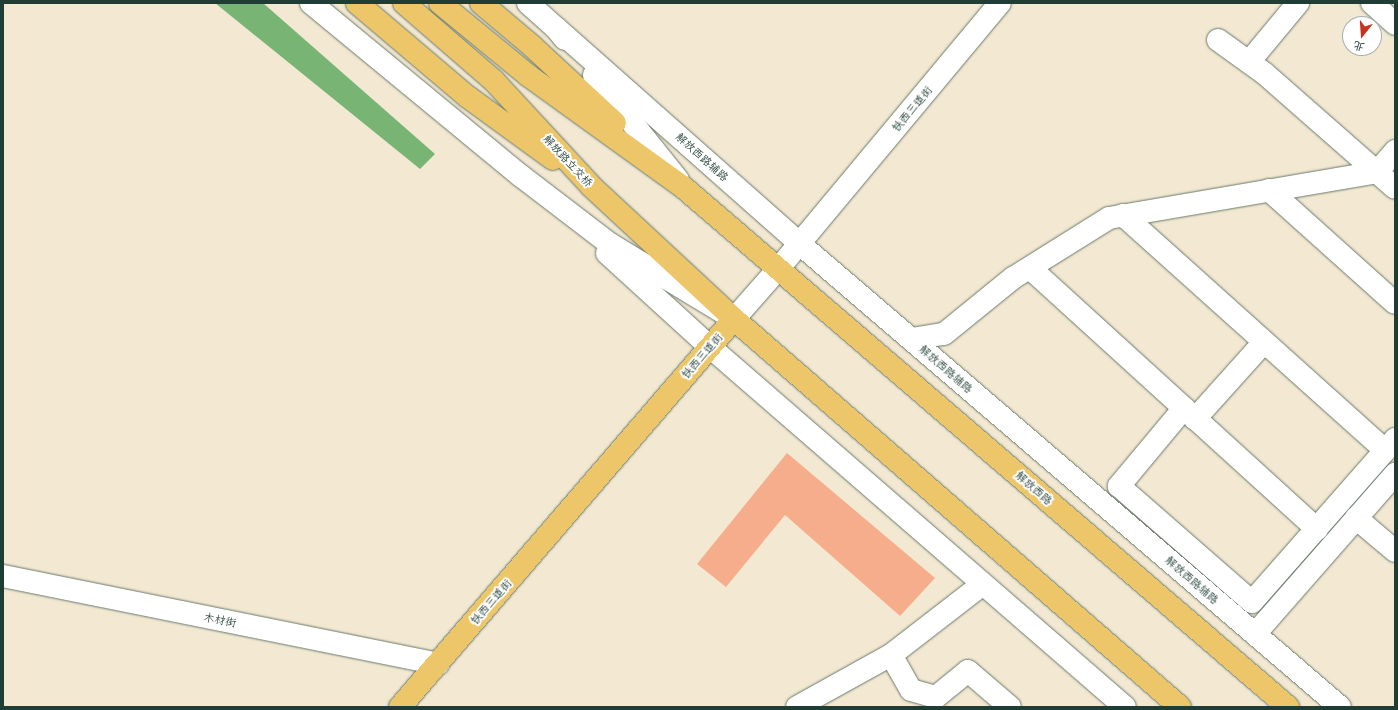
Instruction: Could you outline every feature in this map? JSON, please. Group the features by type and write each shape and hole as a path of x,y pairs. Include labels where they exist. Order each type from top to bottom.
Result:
{"main road":[{"path":"356,3 468,97 592,187"},
{"name":"解放路立交桥","path":"404,3 494,81 592,187 734,319"},
{"path":"440,3 529,76 683,187"},
{"path":"481,3 532,46 683,187 779,268"},
{"name":"解放西路","path":"779,268 1288,707"},
{"path":"734,319 1180,707"},
{"name":"铁西三道街","path":"400,707 734,319"}],"street":[{"path":"311,3 521,176 610,244 734,319"},
{"path":"528,3 556,28 683,187"},
{"name":"铁西三道街","path":"734,319 800,244 1000,3"},
{"path":"1249,62 1298,3"},
{"path":"1372,3 1395,24"},
{"name":"解放西路辅路","path":"556,28 800,244 1340,707"},
{"path":"1218,40 1264,72 1395,188"},
{"path":"911,339 944,334 1013,278 1109,218 1377,172 1395,151"},
{"path":"521,176 710,347 1125,707"},
{"path":"1269,190 1395,304"},
{"path":"1123,215 1264,342 1390,445 1252,602 1119,486 1190,413 1264,342"},
{"path":"1030,268 1317,529"},
{"path":"1254,634 1395,474"},
{"path":"1356,518 1395,552"},
{"name":"木材街","path":"3,576 438,664"},
{"path":"797,707 891,655 983,584"},
{"path":"891,655 911,690 936,697 968,671 1010,707"}],"green space":[{"path":"215,3 263,3 435,154 420,169"}],"building":[{"path":"787,453 935,578 900,616 785,515 726,587 697,564"}]}
